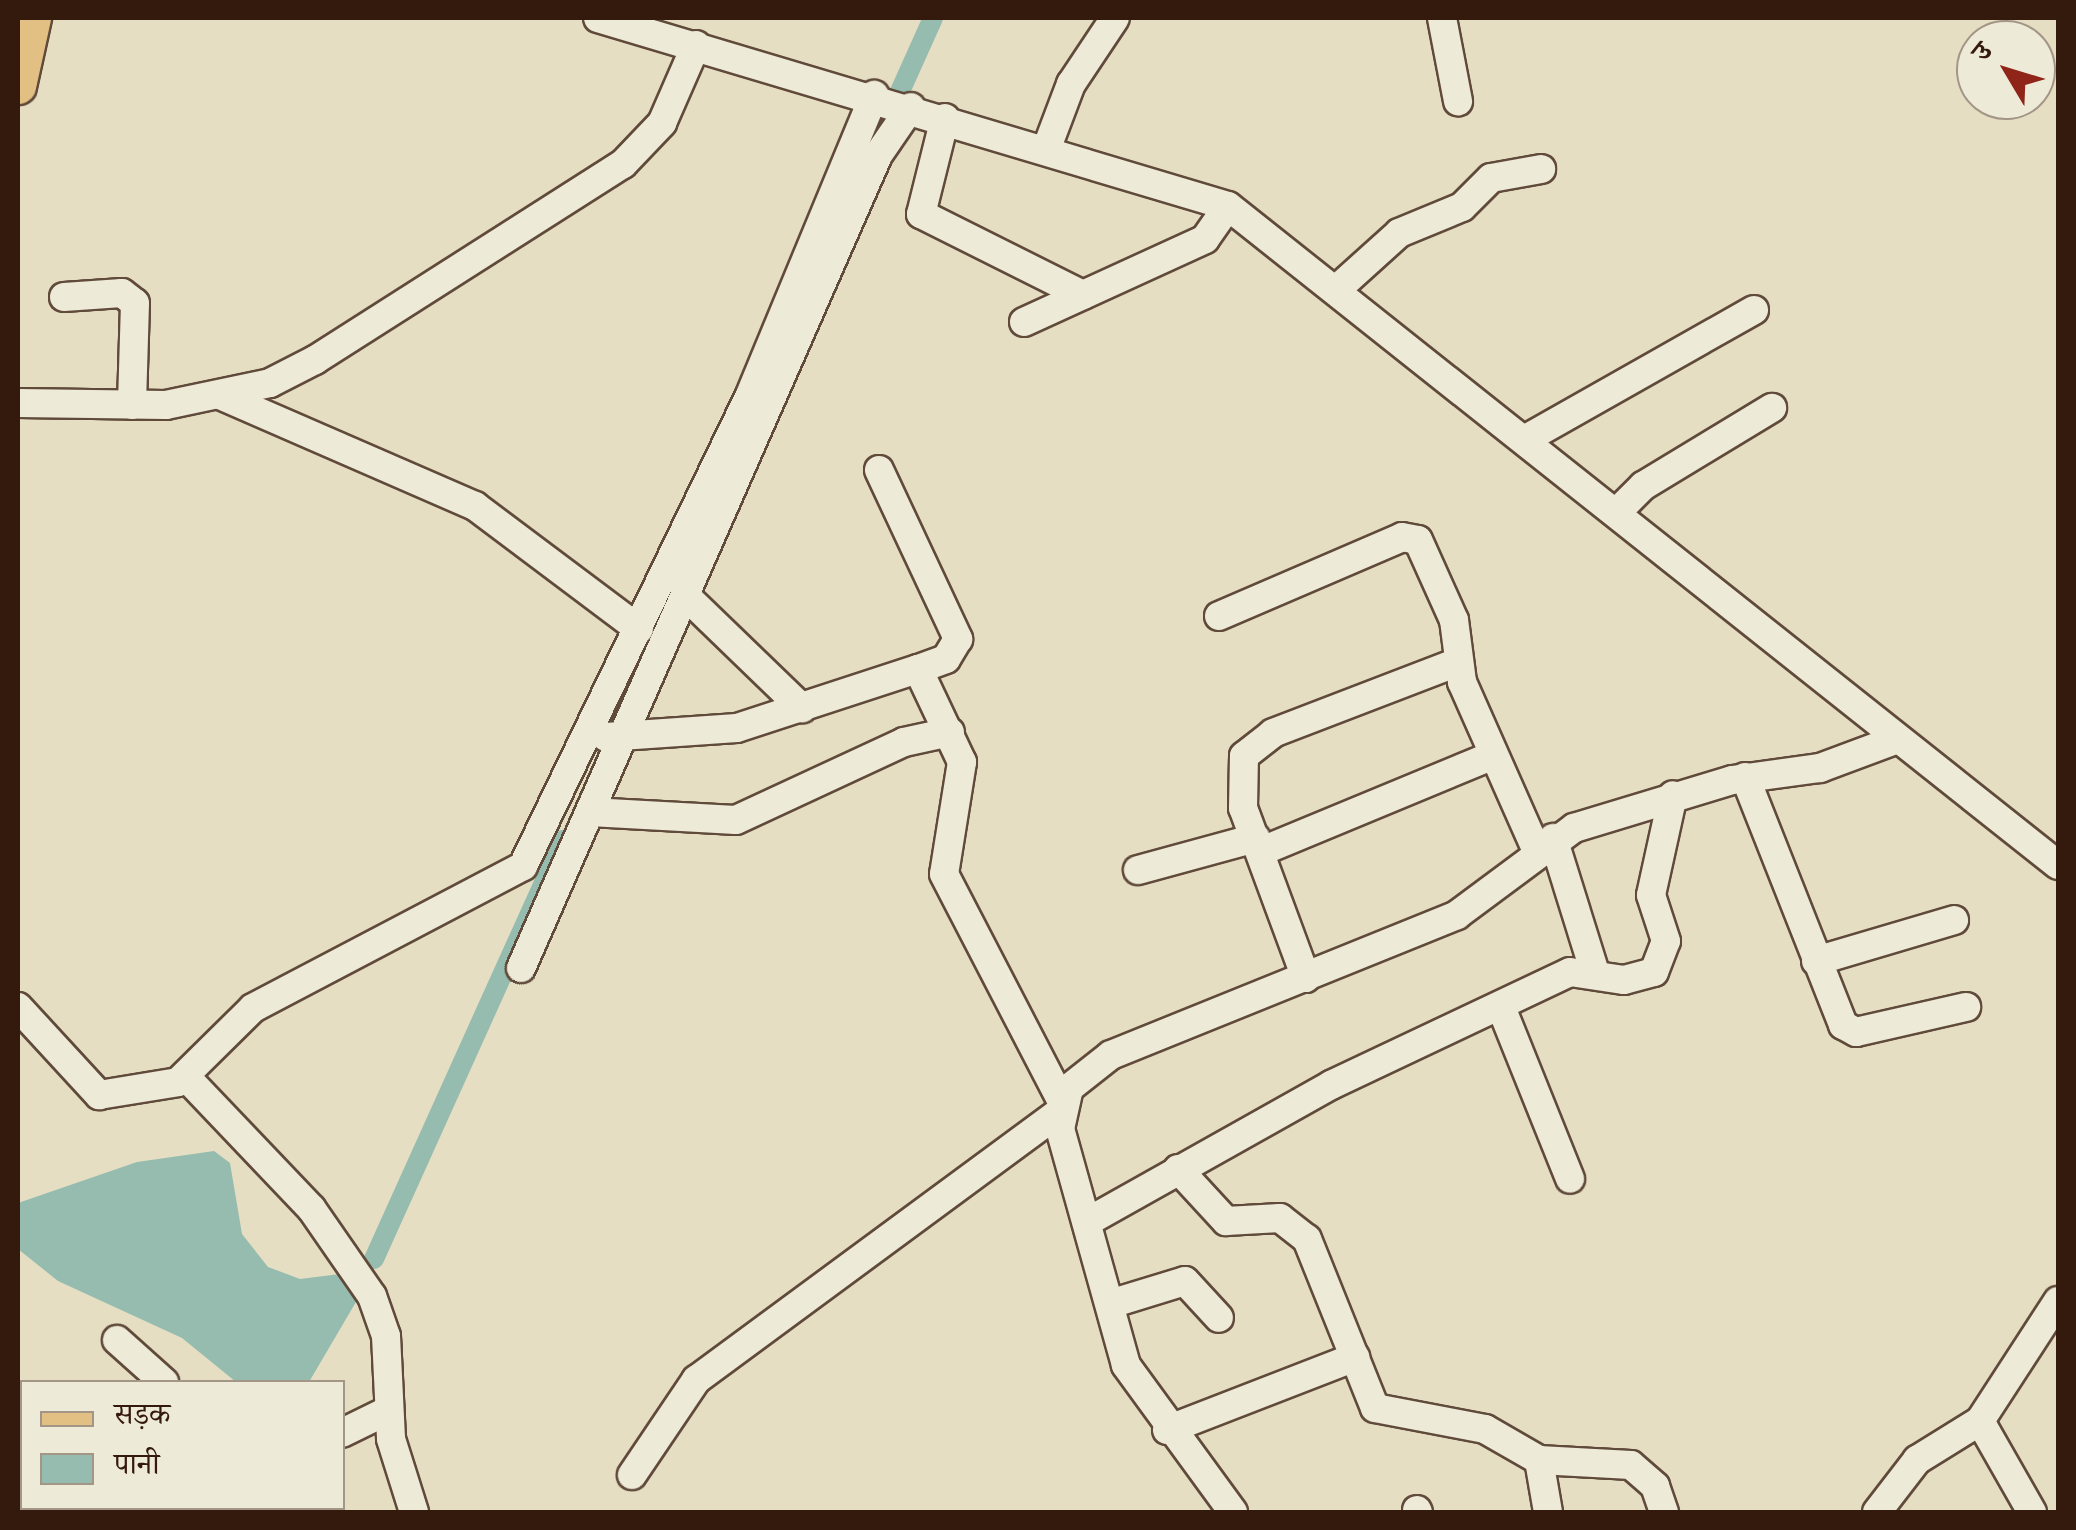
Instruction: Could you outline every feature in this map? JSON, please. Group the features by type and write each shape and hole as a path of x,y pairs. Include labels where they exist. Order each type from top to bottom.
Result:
{"main road":[{"path":"18,86 33,18"}],"street":[{"path":"598,18 892,100 1228,206 2058,865"},
{"path":"1046,150 1071,84 1115,18"},
{"path":"1442,18 1458,101"},
{"path":"18,403 132,405 222,396 315,360 622,164 662,123 696,45"},
{"path":"18,1008 99,1094 188,1078 253,1008 523,866 608,737 690,600 704,540 748,462 878,155 892,100"},
{"path":"521,968 590,812 639,628 892,100"},
{"path":"946,118 921,214 1084,295"},
{"path":"1336,290 1400,232 1462,207 1491,178 1541,169"},
{"path":"1024,322 1206,239 1228,206"},
{"path":"64,297 122,294 136,304 132,405"},
{"path":"1526,439 1754,310"},
{"path":"222,396 475,506 639,628"},
{"path":"1617,512 1642,486 1772,408"},
{"path":"608,737 688,738 802,708 946,658 958,639 879,470"},
{"path":"1220,616 1402,537 1418,540 1454,620 1458,662 1491,756 1545,844 1595,973"},
{"path":"690,600 802,708"},
{"path":"1306,978 1237,773 1254,743 1458,662"},
{"path":"918,669 950,732 962,779 944,874 1059,1106 1126,1365 1167,1430 1233,1512"},
{"path":"590,812 741,819 904,742 950,732"},
{"path":"632,1475 696,1380 1059,1106 1110,1056 1457,915 1545,844 1673,795 1745,777 1820,768 1898,739"},
{"path":"1138,870 1259,844 1491,756"},
{"path":"1745,777 1816,961 1849,1031 1966,1007"},
{"path":"1086,1222 1178,1169 1570,972 1642,977 1664,960 1650,894 1673,795"},
{"path":"1816,961 1954,920"},
{"path":"1501,1007 1570,1179"},
{"path":"188,1078 356,1266 386,1336 387,1411 414,1512"},
{"path":"1178,1169 1236,1226 1294,1224 1375,1408 1486,1429 1539,1460 1631,1464 1655,1486 1664,1512"},
{"path":"1110,1304 1185,1281 1219,1318"},
{"path":"1877,1512 1917,1460 1980,1421 2058,1301"},
{"path":"118,1340 162,1380"},
{"path":"1167,1430 1355,1357"},
{"path":"345,1432 387,1411"},
{"path":"1980,1421 2032,1512"},
{"path":"1539,1460 1548,1512"}],"water":[{"path":"214,1151 230,1163 242,1234 268,1267 300,1279 356,1272 363,1290 310,1380 234,1380 182,1338 58,1281 18,1249 18,1203 137,1162"}],"waterway":[{"path":"889,116 933,18"},
{"path":"374,1259 563,840"}]}
